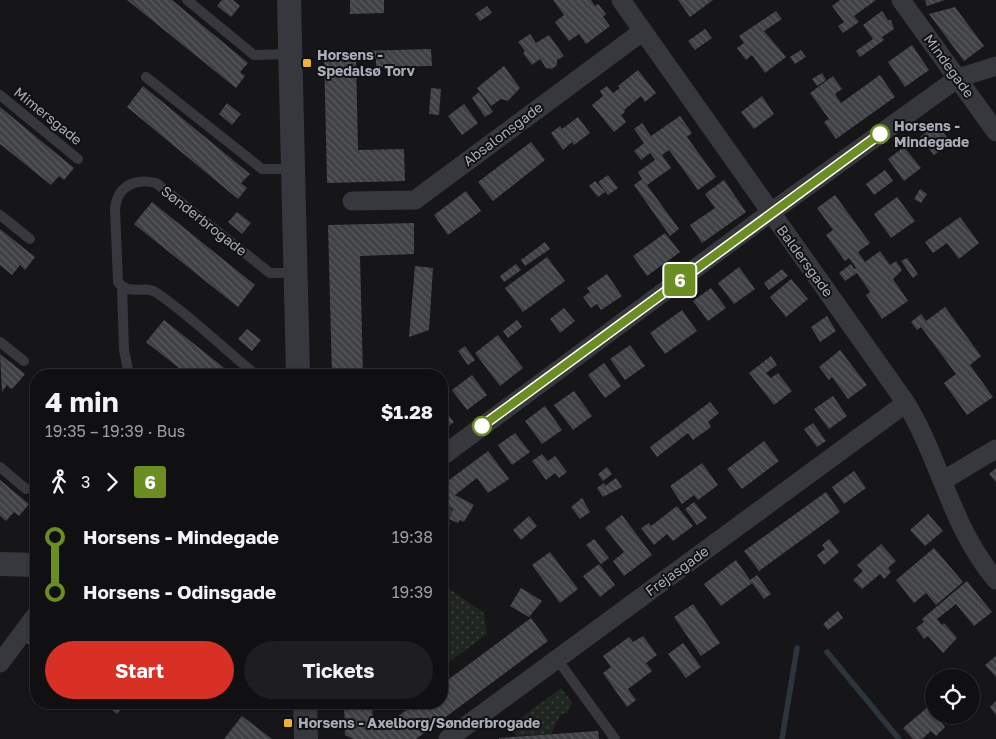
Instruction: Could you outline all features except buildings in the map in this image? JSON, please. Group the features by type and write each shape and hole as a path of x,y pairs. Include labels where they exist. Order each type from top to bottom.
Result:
{"street":[{"path":"289,0 298,369"},
{"name":"Baldersgade","path":"621,0 770,213 906,402 922,429 967,539 996,580"},
{"name":"Mindegade","path":"901,0 996,132"},
{"name":"Absalonsgade","path":"352,202 415,200 643,31"},
{"path":"448,452 770,213 958,78 996,66"},
{"name":"Frejasgade","path":"448,739 906,402"},
{"path":"944,480 996,449"},
{"path":"0,564 30,565"},
{"path":"0,663 30,623"},
{"path":"304,709 306,739"}],"lane":[{"path":"187,0 254,55 290,54"},
{"path":"146,77 262,169 293,169"},
{"name":"Mimersgade","path":"0,95 78,159"},
{"name":"Sønderbrogade","path":"127,369 124,350 122,288 118,282 116,202 120,192 132,182 145,180 156,183 270,273 296,273"},
{"path":"0,215 30,240"},
{"path":"122,288 126,290 155,291 249,369"},
{"path":"0,342 24,361"},
{"path":"0,467 26,489"},
{"path":"557,659 616,739"}],"shaded area":[{"path":"448,588 484,613 487,634 448,663"},
{"path":"561,688 572,702 567,713 561,714 551,734 516,736 510,726"}],"waterway":[{"path":"782,739 797,648"},
{"path":"827,652 899,739"}],"bus line":[{"name":"6","path":"482,426 880,134"}],"place":[{"name":"Horsens - Spedalsø Torv","path":"307,63"},
{"name":"Horsens - Mindegade","path":"880,134"},
{"name":"Horsens - Axelborg/Sønderbrogade","path":"288,723"}]}
